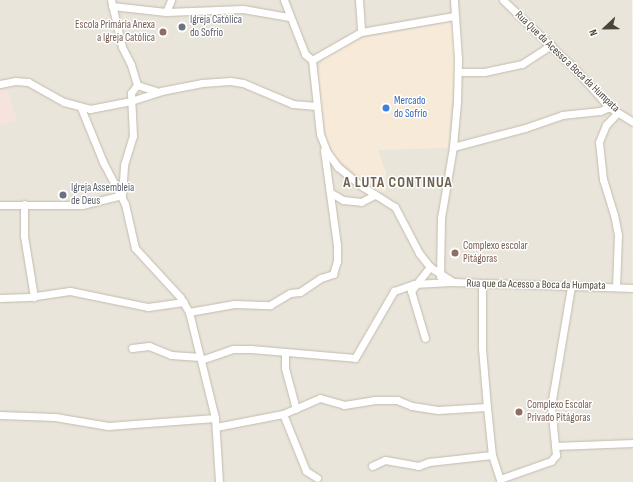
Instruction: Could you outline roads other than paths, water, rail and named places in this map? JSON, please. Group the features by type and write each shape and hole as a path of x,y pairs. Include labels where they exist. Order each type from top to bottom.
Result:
{"street":[{"path":"166,12 171,0"},
{"path":"189,312 234,304 270,305 290,293 300,292 321,278 333,274 337,253 331,193 316,106 312,60 305,54 289,17 284,0"},
{"path":"359,0 361,32"},
{"path":"440,276 441,218 453,147 458,72 454,0"},
{"name":"Rua Que da Acesso a Boca da Humpata","path":"503,0 551,45 609,107 633,122"},
{"path":"161,91 148,91 137,85 131,65 122,46 111,3 166,12 228,8 289,17"},
{"path":"312,60 361,32 454,16"},
{"path":"458,72 484,72 522,64 551,45"},
{"path":"0,84 15,81 28,82 81,108 131,101 161,91 202,83 230,81 243,83 293,104 316,106"},
{"path":"122,195 124,165 133,136 131,93 137,85"},
{"path":"453,147 525,128 562,115 600,111 609,107"},
{"path":"81,108 103,162 122,195 135,248 184,302 189,312 215,418 219,482"},
{"path":"616,287 618,235 614,215 603,180 599,142 606,125 617,113"},
{"name":"Rua que da Acesso a Boca da Humpata","path":"323,143 335,164 375,195 395,207 419,253 430,267 440,276 453,282 482,285 633,288"},
{"path":"331,193 343,200 361,202 375,195"},
{"path":"0,206 24,204 82,205 122,195"},
{"path":"24,204 24,236 34,297"},
{"path":"424,338 411,291 414,284 430,267"},
{"path":"132,348 149,346 171,355 200,358 233,349 355,358 394,291 414,284 453,282"},
{"path":"482,285 482,348 487,408 492,455 500,481 551,461 556,455 551,406 571,286"},
{"path":"0,298 34,297 70,291 148,307 184,302"},
{"path":"285,353 286,368 296,409"},
{"path":"216,427 283,414 320,398 344,405 374,400 397,400 412,406 438,410 487,408"},
{"path":"283,414 306,471 317,478"},
{"path":"0,415 55,417 108,426 215,418"},
{"path":"555,446 633,443"},
{"path":"372,466 385,460 418,466 429,462 492,455"}],"place":[{"name":"Igreja Católica do Sofrio","path":"182,27"},
{"name":"Escola Primária Anexa a Igreja Católica","path":"163,32"},
{"name":"Mercado do Sofrio","path":"386,108"},
{"name":"Igreja Assembleia de Deus","path":"63,195"},
{"name":"Complexo escolar Pitágoras","path":"455,253"},
{"name":"Complexo Escolar Privado Pitágoras","path":"519,412"}],"district":[{"name":"A LUTA CONTINUA","path":"398,183"}]}
